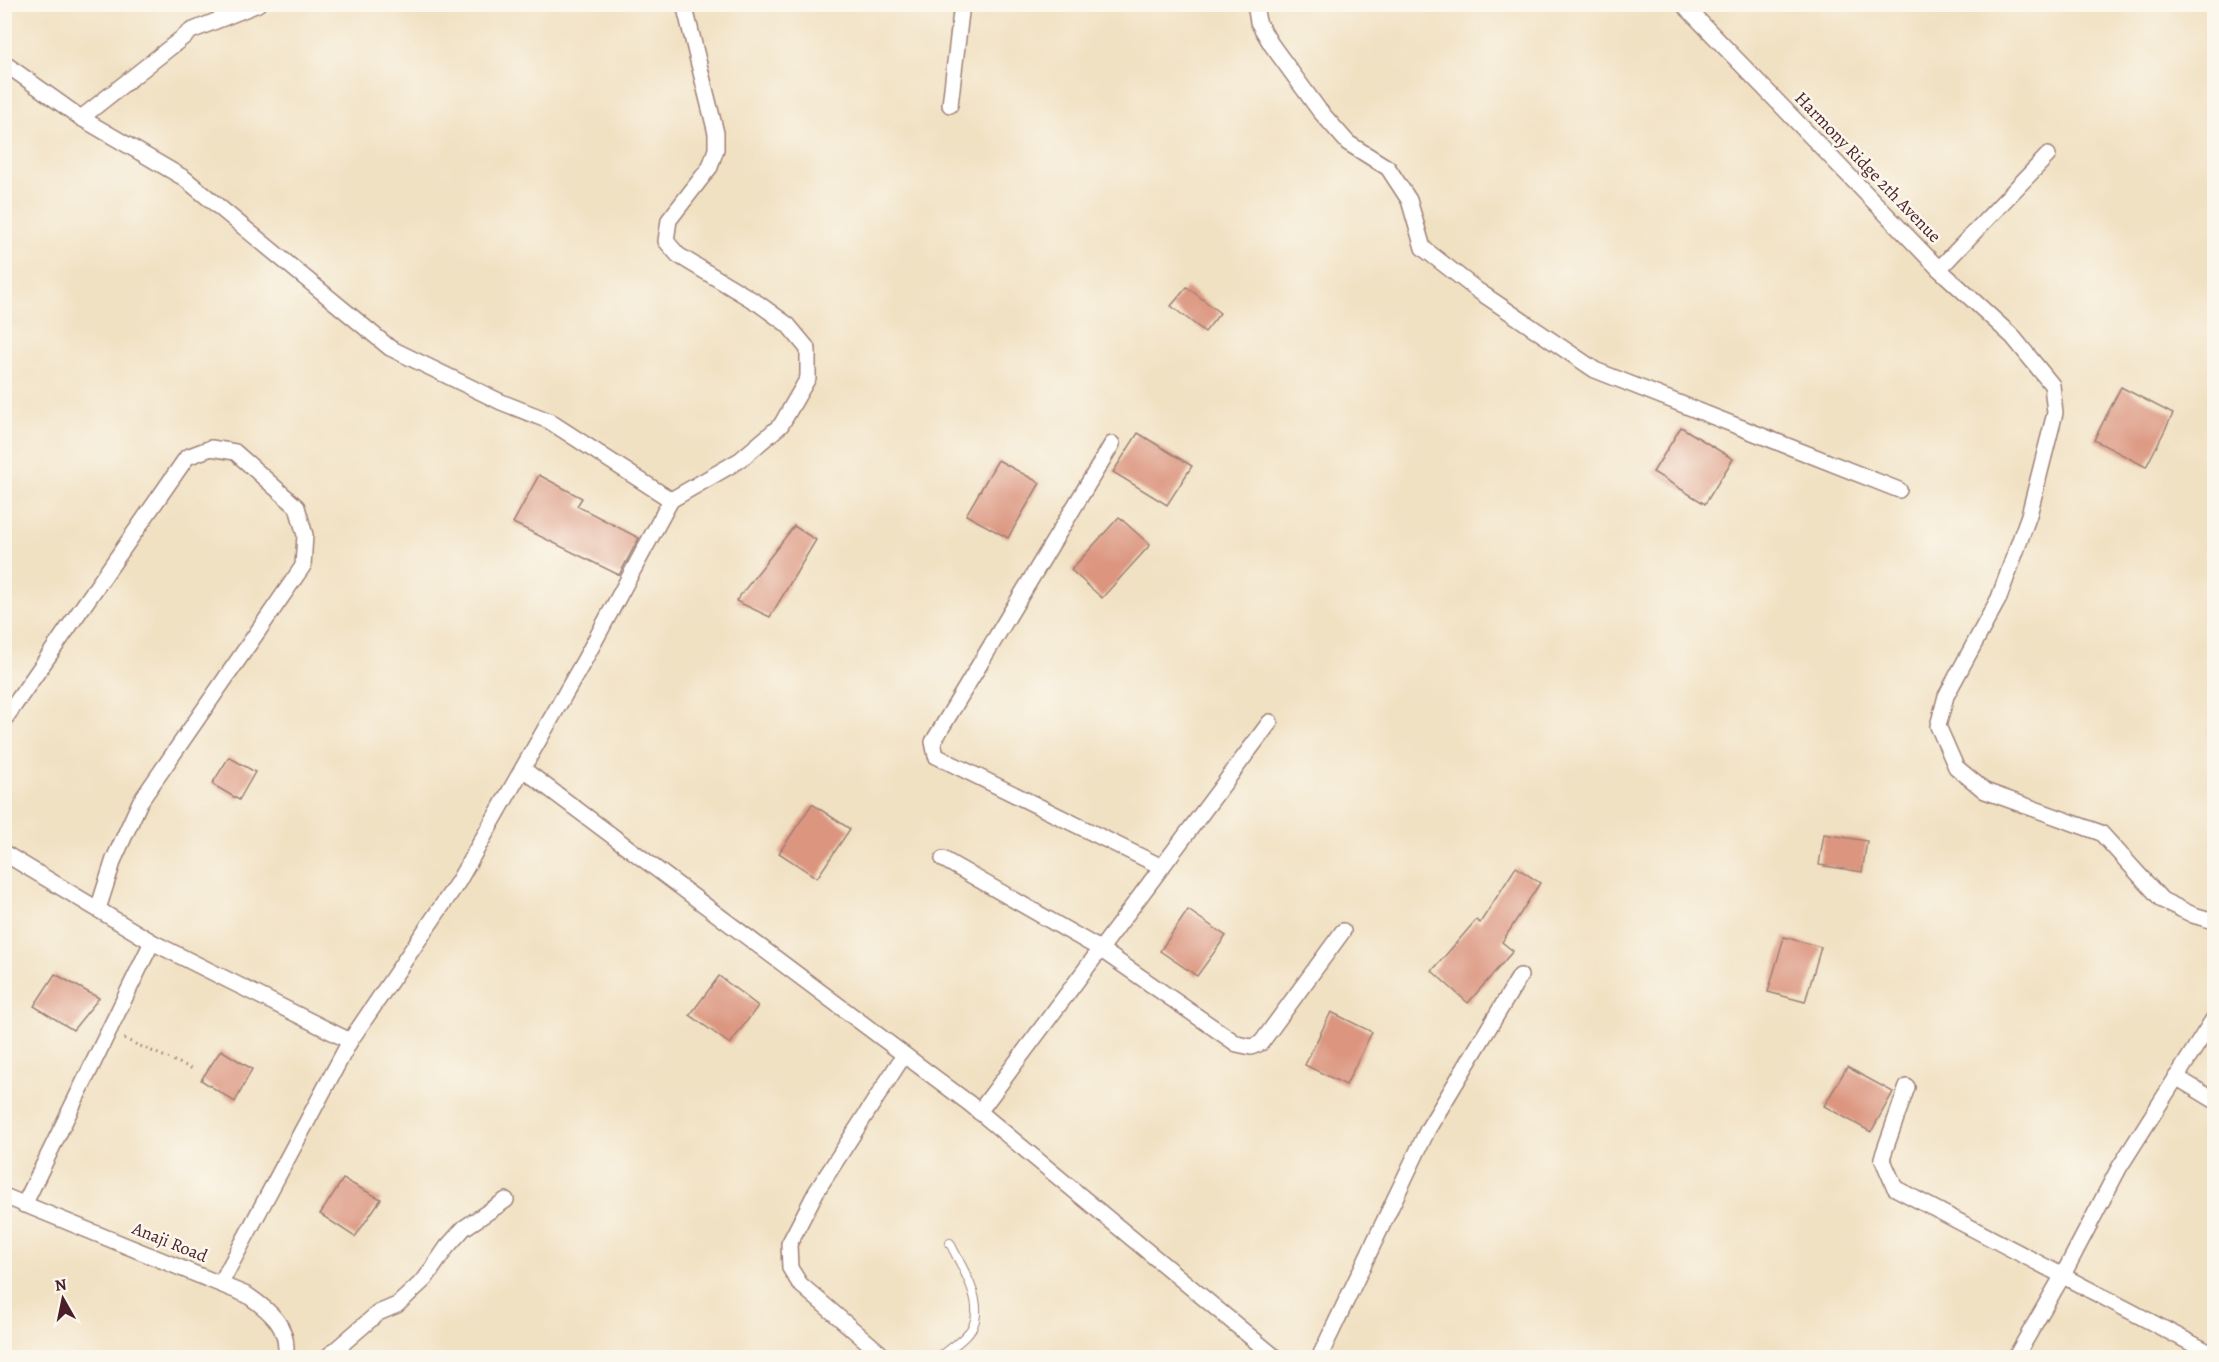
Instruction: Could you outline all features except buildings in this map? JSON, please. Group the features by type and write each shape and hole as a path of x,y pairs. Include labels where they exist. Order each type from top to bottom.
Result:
{"street":[{"path":"81,118 191,31 258,4"},
{"path":"221,1283 350,1041 458,882 671,500 740,460 781,425 808,378 808,349 788,325 759,304 678,255 666,241 669,220 710,167 717,149 716,133 684,4"},
{"path":"950,105 962,4"},
{"path":"1255,4 1258,22 1271,44 1319,110 1348,142 1388,168 1409,200 1423,248 1477,290 1595,370 1899,490"},
{"name":"Harmony Ridge 2th Avenue","path":"1683,4 1939,269 2048,155"},
{"path":"4,63 81,118 184,178 390,348 501,402 549,421 671,500"},
{"path":"1939,269 2013,337 2052,385 2055,413 2029,516 1999,598 1946,696 1938,726 1956,767 1984,792 2101,833 2162,900 2193,915 2214,921"},
{"path":"1112,444 933,742 936,756 1162,867"},
{"path":"4,720 187,457 211,448 235,452 297,507 305,535 303,566 141,802 114,859 98,909"},
{"path":"979,1112 1270,722"},
{"path":"523,769 979,1112 1276,1358"},
{"path":"4,853 153,942 350,1041"},
{"path":"943,858 1100,949 1237,1044 1251,1047 1261,1043 1343,931"},
{"path":"24,1205 153,942"},
{"path":"1319,1358 1428,1129 1520,976"},
{"path":"2015,1358 2063,1275 2119,1168 2214,1018"},
{"path":"886,1358 800,1284 790,1268 789,1244 816,1192 904,1055"},
{"path":"2175,1077 2214,1100"},
{"path":"1907,1088 1882,1158 1895,1188 2214,1355"},
{"name":"Anaji Road","path":"4,1196 247,1294 269,1310 284,1330 285,1358"},
{"path":"326,1358 378,1312 397,1305 425,1279 447,1246 464,1228 506,1200"}],"lane":[{"path":"939,1358 969,1332 976,1317 977,1302 950,1243"}],"path":[{"path":"106,1036 134,1042 152,1053 193,1070"}]}
